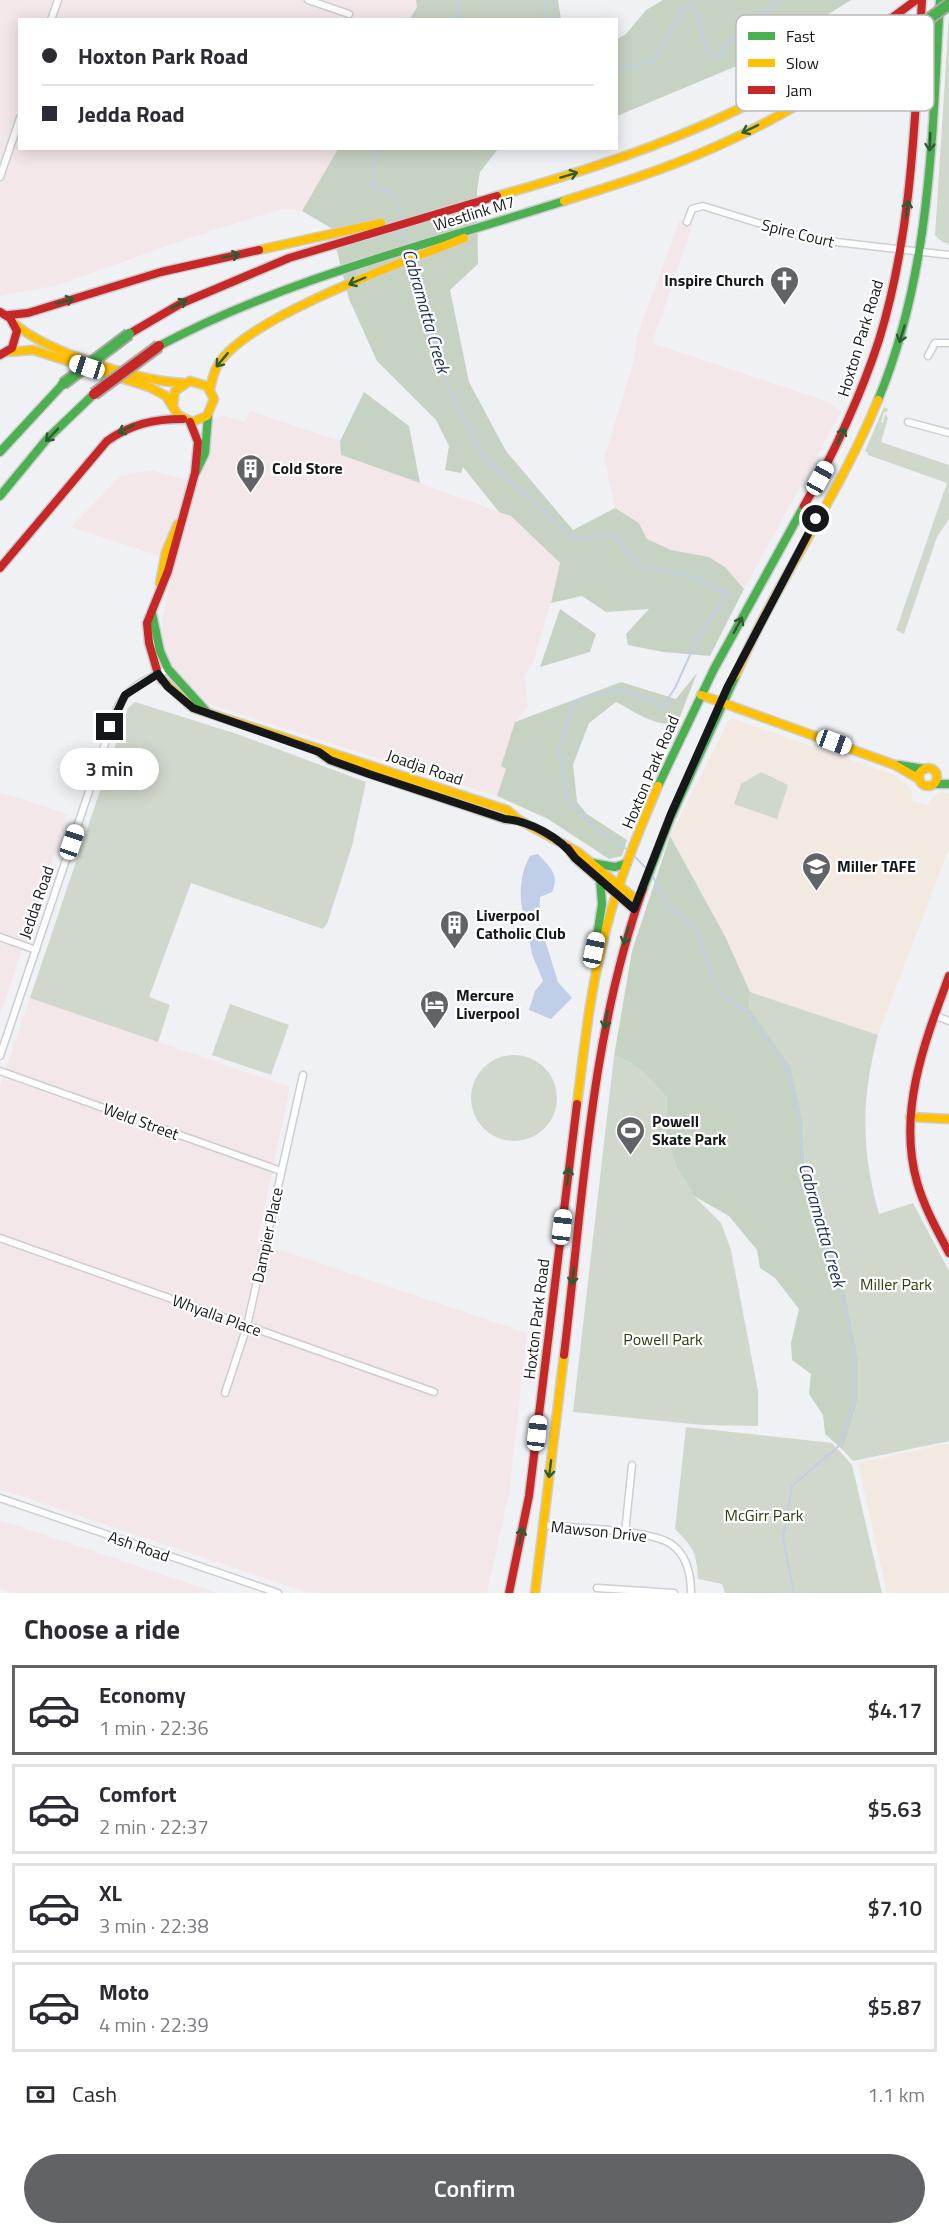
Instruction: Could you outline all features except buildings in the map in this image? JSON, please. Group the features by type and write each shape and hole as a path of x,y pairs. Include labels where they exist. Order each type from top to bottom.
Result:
{"main road":[{"name":"Westlink M7","path":"897,15 916,0"},
{"name":"Hoxton Park Road","path":"921,15 922,0"},
{"name":"Hoxton Park Road","path":"934,93 940,0"},
{"name":"Westlink M7","path":"934,15 949,4"},
{"name":"Westlink M7","path":"0,452 63,384 129,334 219,284 301,253 642,151 737,111"},
{"name":"Westlink M7","path":"0,496 47,439 94,394 159,346 231,308 309,279 520,215 698,154 787,111"},
{"name":"Hoxton Park Road","path":"509,1593 529,1496 592,986 618,889 654,793 701,695 828,463 849,419 885,320 901,249 913,161 916,111"},
{"name":"Hoxton Park Road","path":"535,1593 608,1009 636,905 653,859 721,703 758,627 871,418 902,333 921,250 933,111"},
{"path":"4,313 28,313 161,272 465,205"},
{"path":"195,473 202,465 206,452 208,416 214,404 210,389 215,370 224,357 262,330 315,299 520,215"},
{"path":"4,313 29,337 52,346 163,382 175,384 199,381 210,389"},
{"path":"3,353 16,343 16,324"},
{"path":"3,353 33,350 149,387 166,397 176,413 186,421 198,442 195,473 180,520 171,536 160,569 160,586 152,613 163,672"},
{"path":"173,405 175,391 185,382"},
{"path":"0,568 98,451 116,434 144,422 200,421 208,416"},
{"name":"Joadja Road","path":"163,672 207,711 319,752 334,752 507,810 519,820 578,852 636,905"},
{"path":"701,695 895,765 932,768 936,780"},
{"path":"895,765 927,786 936,780 949,783"},
{"path":"919,780 924,769"},
{"name":"Joadja Road","path":"568,848 575,858 600,879 618,889"},
{"path":"592,863 615,867 626,865"},
{"path":"592,986 602,904 600,879"},
{"path":"949,976 916,1070 910,1118 915,1175 924,1204 945,1237 949,1253"},
{"path":"910,1118 949,1119"}],"street":[{"path":"52,18 58,0"},
{"path":"308,0 349,14"},
{"path":"0,177 18,124"},
{"name":"Spire Court","path":"687,222 692,209 703,206 810,239 949,255"},
{"path":"928,356 934,343 949,343"},
{"path":"908,422 949,433"},
{"name":"Jedda Road","path":"0,1056 117,708 130,690 163,672"},
{"path":"0,937 36,950"},
{"path":"934,1015 949,1021"},
{"name":"Weld Street","path":"0,1071 281,1171"},
{"name":"Dampier Place","path":"225,1393 247,1326 303,1075"},
{"name":"Whyalla Place","path":"0,1238 434,1392"},
{"path":"625,1533 632,1465"},
{"name":"Ash Road","path":"0,1498 278,1593"},
{"name":"Mawson Drive","path":"543,1525 659,1538 671,1544 686,1563 691,1593"},
{"path":"597,1588 674,1593"}],"shaded area":[{"path":"0,0 416,0 417,7 411,18 18,18 18,150 337,150 302,211 283,209 198,235 58,285 0,296"},
{"path":"680,219 693,224 652,343 829,402 841,412 744,589 725,567 709,557 671,550 647,539 639,523 615,508 604,458 634,361 637,336"},
{"path":"250,411 340,441 341,455 511,516 560,563 551,603 532,665 524,676 528,707 515,722 501,766 506,769 497,796 212,705 198,697 174,670 163,641 162,621 175,561 71,527 120,476 152,470 199,484 208,456 212,421 222,415 245,422"},
{"name":"Miller TAFE","path":"734,719 894,775 913,791 911,800 928,805 932,798 942,791 949,793 949,848 878,1035 750,992 725,936 670,836 729,720"},
{"path":"0,792 68,814 0,1015"},
{"path":"30,998 290,1087 257,1242 527,1333 509,1493 487,1593 309,1593 0,1489 0,1087"},
{"path":"949,1443 949,1593 887,1593 858,1463"},
{"path":"0,1520 218,1593 11,1593 0,1589"}],"green space":[{"path":"416,0 558,0 561,18 411,18 417,7"},
{"path":"663,0 851,0 827,15 736,15 736,66 618,116 618,38 626,34 646,10"},
{"path":"949,15 949,244 942,242 935,235"},
{"path":"337,150 497,150 480,172 477,191 478,264 450,290 469,382 506,451 573,530 615,508 639,523 647,539 671,550 709,557 725,567 744,589 710,656 663,652 628,645 626,634 649,609 606,612 582,596 551,603 560,563 511,516 499,512 463,467 461,473 445,470 449,446 436,420 377,361 349,299 331,228 302,211"},
{"path":"364,392 409,426 420,483 341,455 340,441"},
{"path":"884,407 888,409 884,412 881,422 883,423 885,414 888,418 881,442 949,465 949,519 937,537 904,634 896,630 947,483 868,455 865,451"},
{"path":"560,609 596,634 590,652 540,667"},
{"path":"697,673 678,722 670,724 654,721 616,702 589,723 573,765 577,802 587,814 627,840 622,856 609,859 548,819 497,796 506,769 501,766 515,722 621,682 676,699"},
{"path":"135,702 237,734 366,782 352,846 327,924 323,929 191,883 149,997 170,1005 158,1042 30,998 128,708"},
{"path":"761,772 788,785 777,819 734,804 741,784"},
{"path":"670,836 725,936 750,992 749,1008 790,1066 803,1122 805,1169 818,1210 837,1251 858,1356 858,1400 843,1450 825,1434 823,1415 809,1394 811,1374 792,1360 791,1343 799,1309 775,1278 760,1268 757,1250 729,1216 694,1196 676,1166 665,1129 667,1098 636,1067 614,1056 632,951"},
{"name":"Miller Park","path":"750,992 878,1035 868,1081 865,1124 873,1191 879,1214 913,1203 949,1271 949,1441 853,1461 843,1450 858,1400 858,1356 837,1251 818,1210 805,1169 803,1122 749,1008"},
{"path":"230,1004 289,1025 271,1075 212,1055"},
{"path":"514,1055 538,1062 550,1074 557,1098 550,1122 538,1134 514,1141 490,1134 478,1122 471,1098 478,1074 490,1062"},
{"name":"Powell Park","path":"614,1056 636,1067 667,1098 665,1129 676,1166 694,1196 721,1223 731,1250 758,1391 758,1426 702,1425 573,1412"},
{"name":"McGirr Park","path":"686,1427 832,1443 852,1465 882,1593 725,1593 722,1584 698,1579 697,1563 693,1551 675,1529"}],"water":[{"path":"538,854 552,872 555,881 552,892 540,897 539,923 526,922 522,906 522,880 530,856"},
{"path":"535,932 544,937 558,982 572,998 551,1019 529,1010 535,991 543,981 532,954 529,939"}],"waterway":[{"name":"Cabramatta Creek","path":"458,18 460,0"},
{"path":"544,0 546,2 544,18"},
{"path":"760,15 779,0"},
{"path":"618,69 655,61 682,9 691,3 697,14 707,52 720,57 727,42 736,35"},
{"name":"Cabramatta Creek","path":"378,150 372,185 395,194 401,219"},
{"name":"Cabramatta Creek","path":"402,225 407,245"},
{"name":"Cabramatta Creek","path":"411,263 425,319 450,392 484,458 573,538 613,534 638,566 695,577 727,594 700,633 675,688 663,706 637,695 618,691 609,691 573,703 559,751 568,800 596,829 629,851"},
{"name":"Cabramatta Creek","path":"633,855 648,870"},
{"name":"Cabramatta Creek","path":"652,874 666,906 694,926 719,992 749,1014 787,1068 800,1121 803,1171 815,1211 834,1254 855,1356 853,1402 840,1445 792,1486 783,1538 794,1593"}],"traffic: fast":[{"path":"934,102 940,0"},
{"path":"934,15 949,4"},
{"path":"878,400 896,352 919,253 926,203 933,111"},
{"path":"159,346 208,322 307,282 358,264 564,201"},
{"path":"63,384 129,334"},
{"path":"0,452 63,384"},
{"path":"0,496 47,439 94,394"},
{"path":"196,472 205,453 208,416"},
{"path":"658,786 714,669 804,506"},
{"path":"152,613 160,651 168,669 206,711"},
{"path":"643,889 670,819 736,675"},
{"path":"899,765 924,769"},
{"path":"935,784 949,784"},
{"path":"592,863 615,867 627,863"},
{"path":"596,942 602,904 600,879"}],"traffic: slow":[{"path":"497,196 613,160 736,110"},
{"path":"564,201 697,155 787,111"},
{"path":"259,250 381,223"},
{"path":"210,389 219,363 236,345 263,326 332,291 464,238"},
{"path":"16,325 50,346 96,364 143,377 183,383"},
{"path":"7,352 33,350 149,387 166,396 178,415 192,422 207,416 214,399 207,386 190,381 175,391 173,405"},
{"path":"736,675 770,605 845,470 878,400"},
{"path":"160,583 166,552 178,524"},
{"path":"162,680 193,708 507,810 519,820 578,852 638,901"},
{"path":"701,695 895,765 919,779"},
{"path":"319,752 330,760 505,819 519,820"},
{"path":"924,768 932,768 937,773 937,777 935,784 924,786 919,781 919,773 924,768"},
{"path":"577,1104 590,1005 607,925 626,865 658,786"},
{"path":"910,1117 949,1119"},
{"path":"535,1593 564,1355"}],"traffic: jam":[{"path":"896,15 916,0"},
{"path":"921,15 922,0"},
{"path":"804,506 855,404 879,340 890,298 906,214 915,111"},
{"path":"129,334 180,304 289,258 497,196"},
{"path":"9,315 28,313 161,272 259,250"},
{"path":"0,312 10,318 17,331 12,348 0,355"},
{"path":"94,394 159,346"},
{"path":"0,568 107,441 125,430 143,424 183,419"},
{"path":"162,680 149,643 147,623 168,571 195,473 198,442 190,422"},
{"path":"568,848 575,858 634,909"},
{"path":"564,1355 583,1178 600,1060 625,945 643,889"},
{"path":"949,976 916,1077 910,1129 917,1182 931,1218 949,1253"},
{"path":"509,1593 529,1496 577,1104"}],"place":[{"name":"Inspire Church","path":"785,306"},
{"name":"Cold Store","path":"251,494"},
{"name":"Miller TAFE","path":"816,892"},
{"name":"Liverpool Catholic Club","path":"455,950"},
{"name":"Mercure Liverpool","path":"435,1030"},
{"name":"Powell Skate Park","path":"631,1156"}],"route":[{"path":"110,727 125,695 135,686 158,674 168,687 193,708 319,752 330,760 369,774 505,819 519,820 568,848 575,858 634,909 671,814 728,686 816,519"}]}
